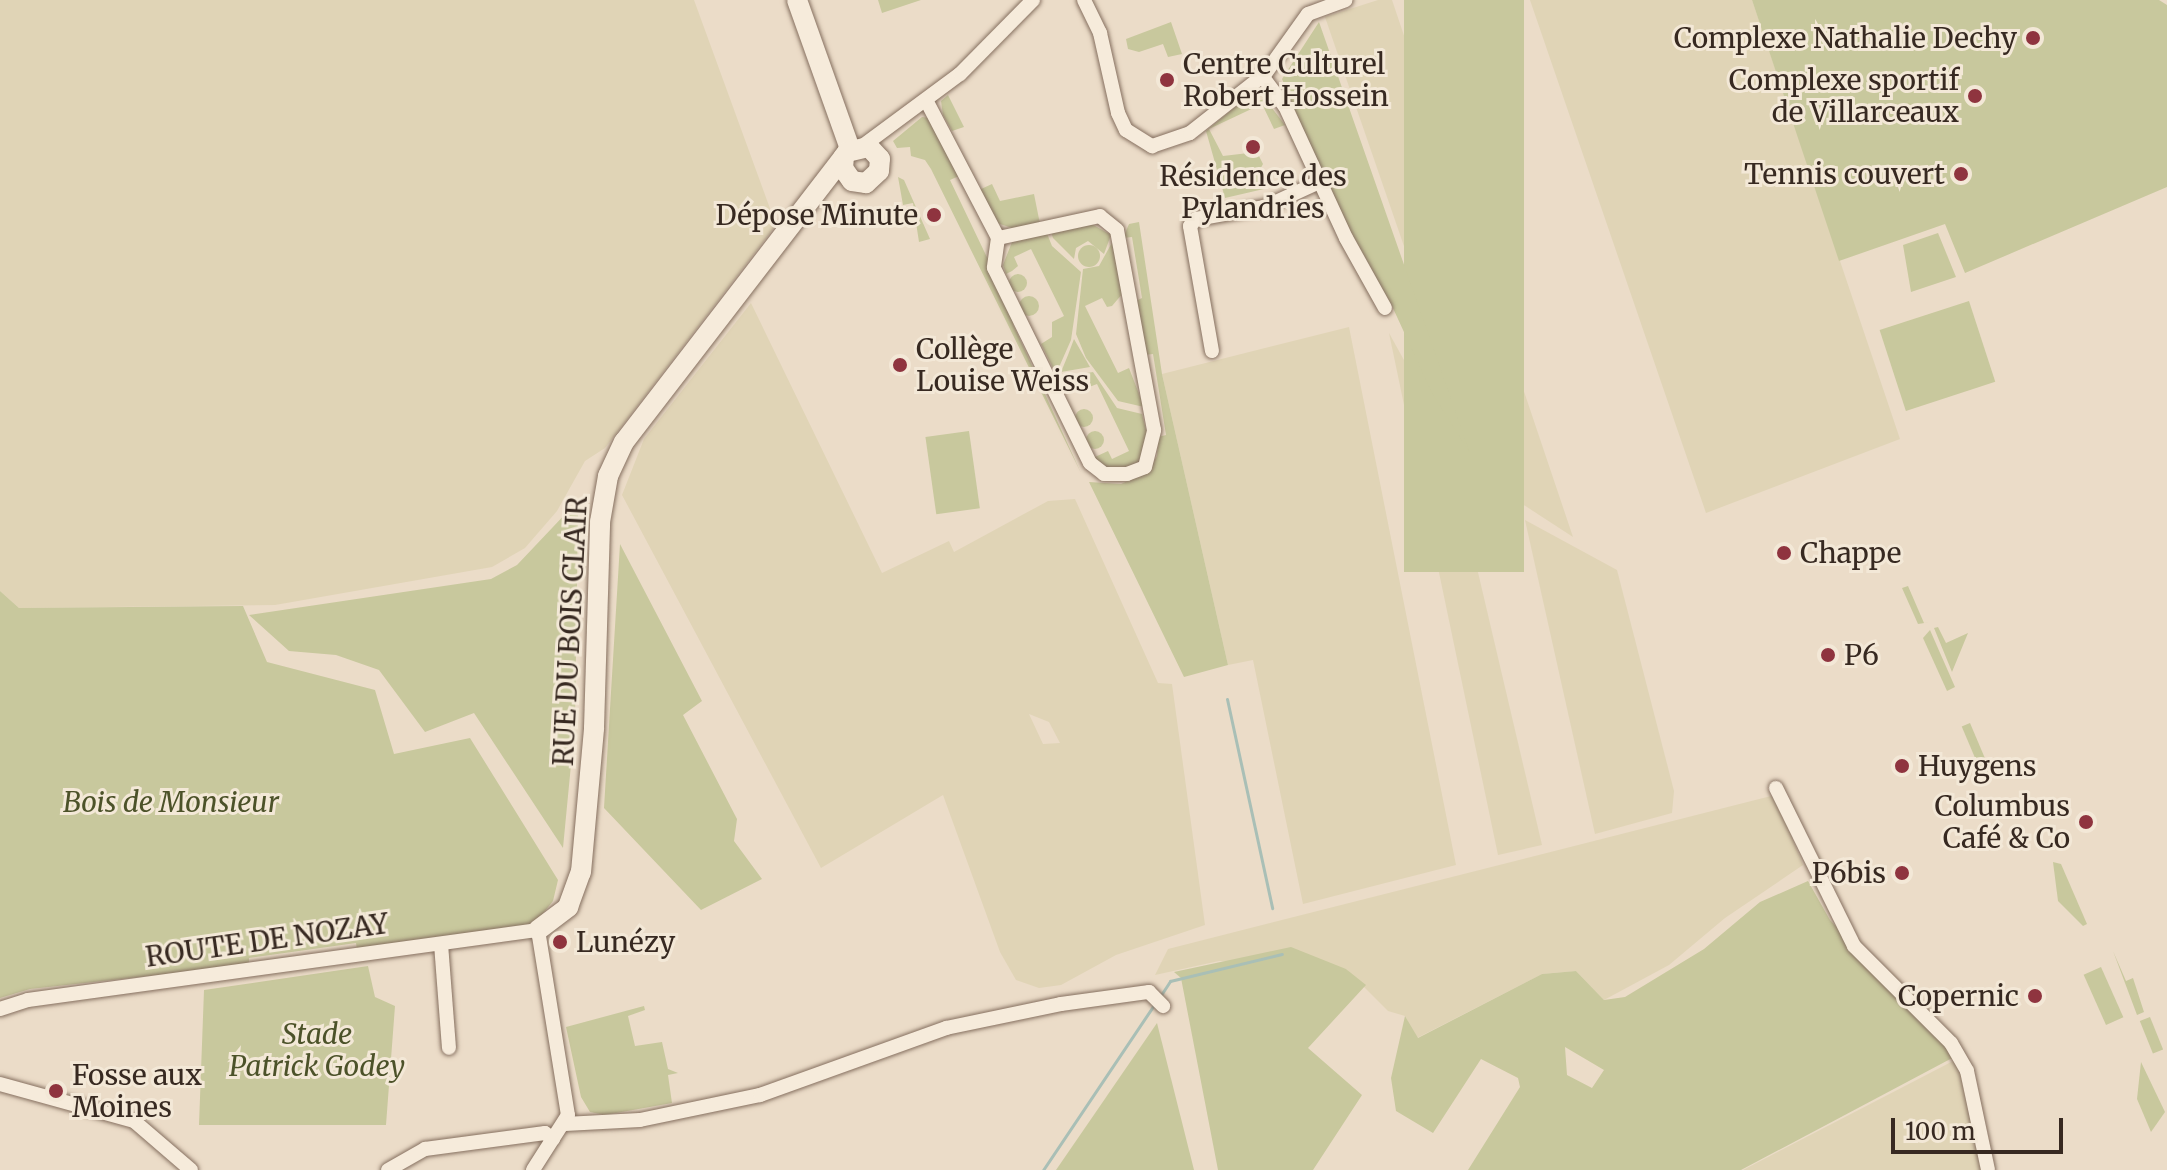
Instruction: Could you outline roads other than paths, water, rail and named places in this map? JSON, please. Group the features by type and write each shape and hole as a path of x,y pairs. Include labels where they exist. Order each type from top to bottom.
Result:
{"street":[{"path":"797,0 864,147 848,178"},
{"name":"RUE DU BOIS CLAIR","path":"540,929 568,907 582,866 594,728 600,522 608,476 624,442 814,198 864,147 926,100 1033,0"},
{"path":"1084,0 1100,33 1118,113 1138,141 1162,146 1181,137 1262,76 1308,14 1341,0"},
{"path":"1262,76 1285,106 1319,182 1385,308"},
{"path":"926,100 998,238 994,268 1090,463 1104,474 1127,474 1145,467 1154,430 1117,230 1100,216 998,238"},
{"name":"RUE DU BOIS CLAIR","path":"814,198 848,178 872,180 880,165 864,147"},
{"path":"1212,351 1192,223 1265,207 1319,182"},
{"path":"1776,788 1854,946 1951,1043 1967,1071 1988,1170"},
{"path":"533,1170 565,1124 568,1101 540,929"},
{"name":"ROUTE DE NOZAY","path":"0,1009 28,1000 540,929"},
{"path":"441,944 449,1048"},
{"path":"565,1124 640,1120 760,1095 946,1028 1149,992 1163,1006"},
{"path":"0,1084 134,1121 191,1170"},
{"path":"388,1170 425,1149 545,1133 553,1139"}],"waterway":[{"path":"1227,699 1272,908"},
{"path":"1161,995 1170,981 1282,954"},
{"path":"1043,1170 1154,1005"}],"place":[{"name":"Complexe Nathalie Dechy","path":"2033,38"},
{"name":"Centre Culturel Robert Hossein","path":"1167,80"},
{"name":"Complexe sportif de Villarceaux","path":"1975,96"},
{"name":"Résidence des Pylandries","path":"1253,147"},
{"name":"Tennis couvert","path":"1961,174"},
{"name":"Dépose Minute","path":"934,215"},
{"name":"Collège Louise Weiss","path":"900,365"},
{"name":"Chappe","path":"1784,553"},
{"name":"P6","path":"1828,655"},
{"name":"Huygens","path":"1902,766"},
{"name":"Columbus Café & Co","path":"2086,822"},
{"name":"P6bis","path":"1902,873"},
{"name":"Lunézy","path":"560,942"},
{"name":"Copernic","path":"2035,996"},
{"name":"Fosse aux Moines","path":"56,1091"}],"park label":[{"name":"Bois de Monsieur","path":"171,802"},
{"name":"Stade Patrick Godey","path":"317,1050"}]}
